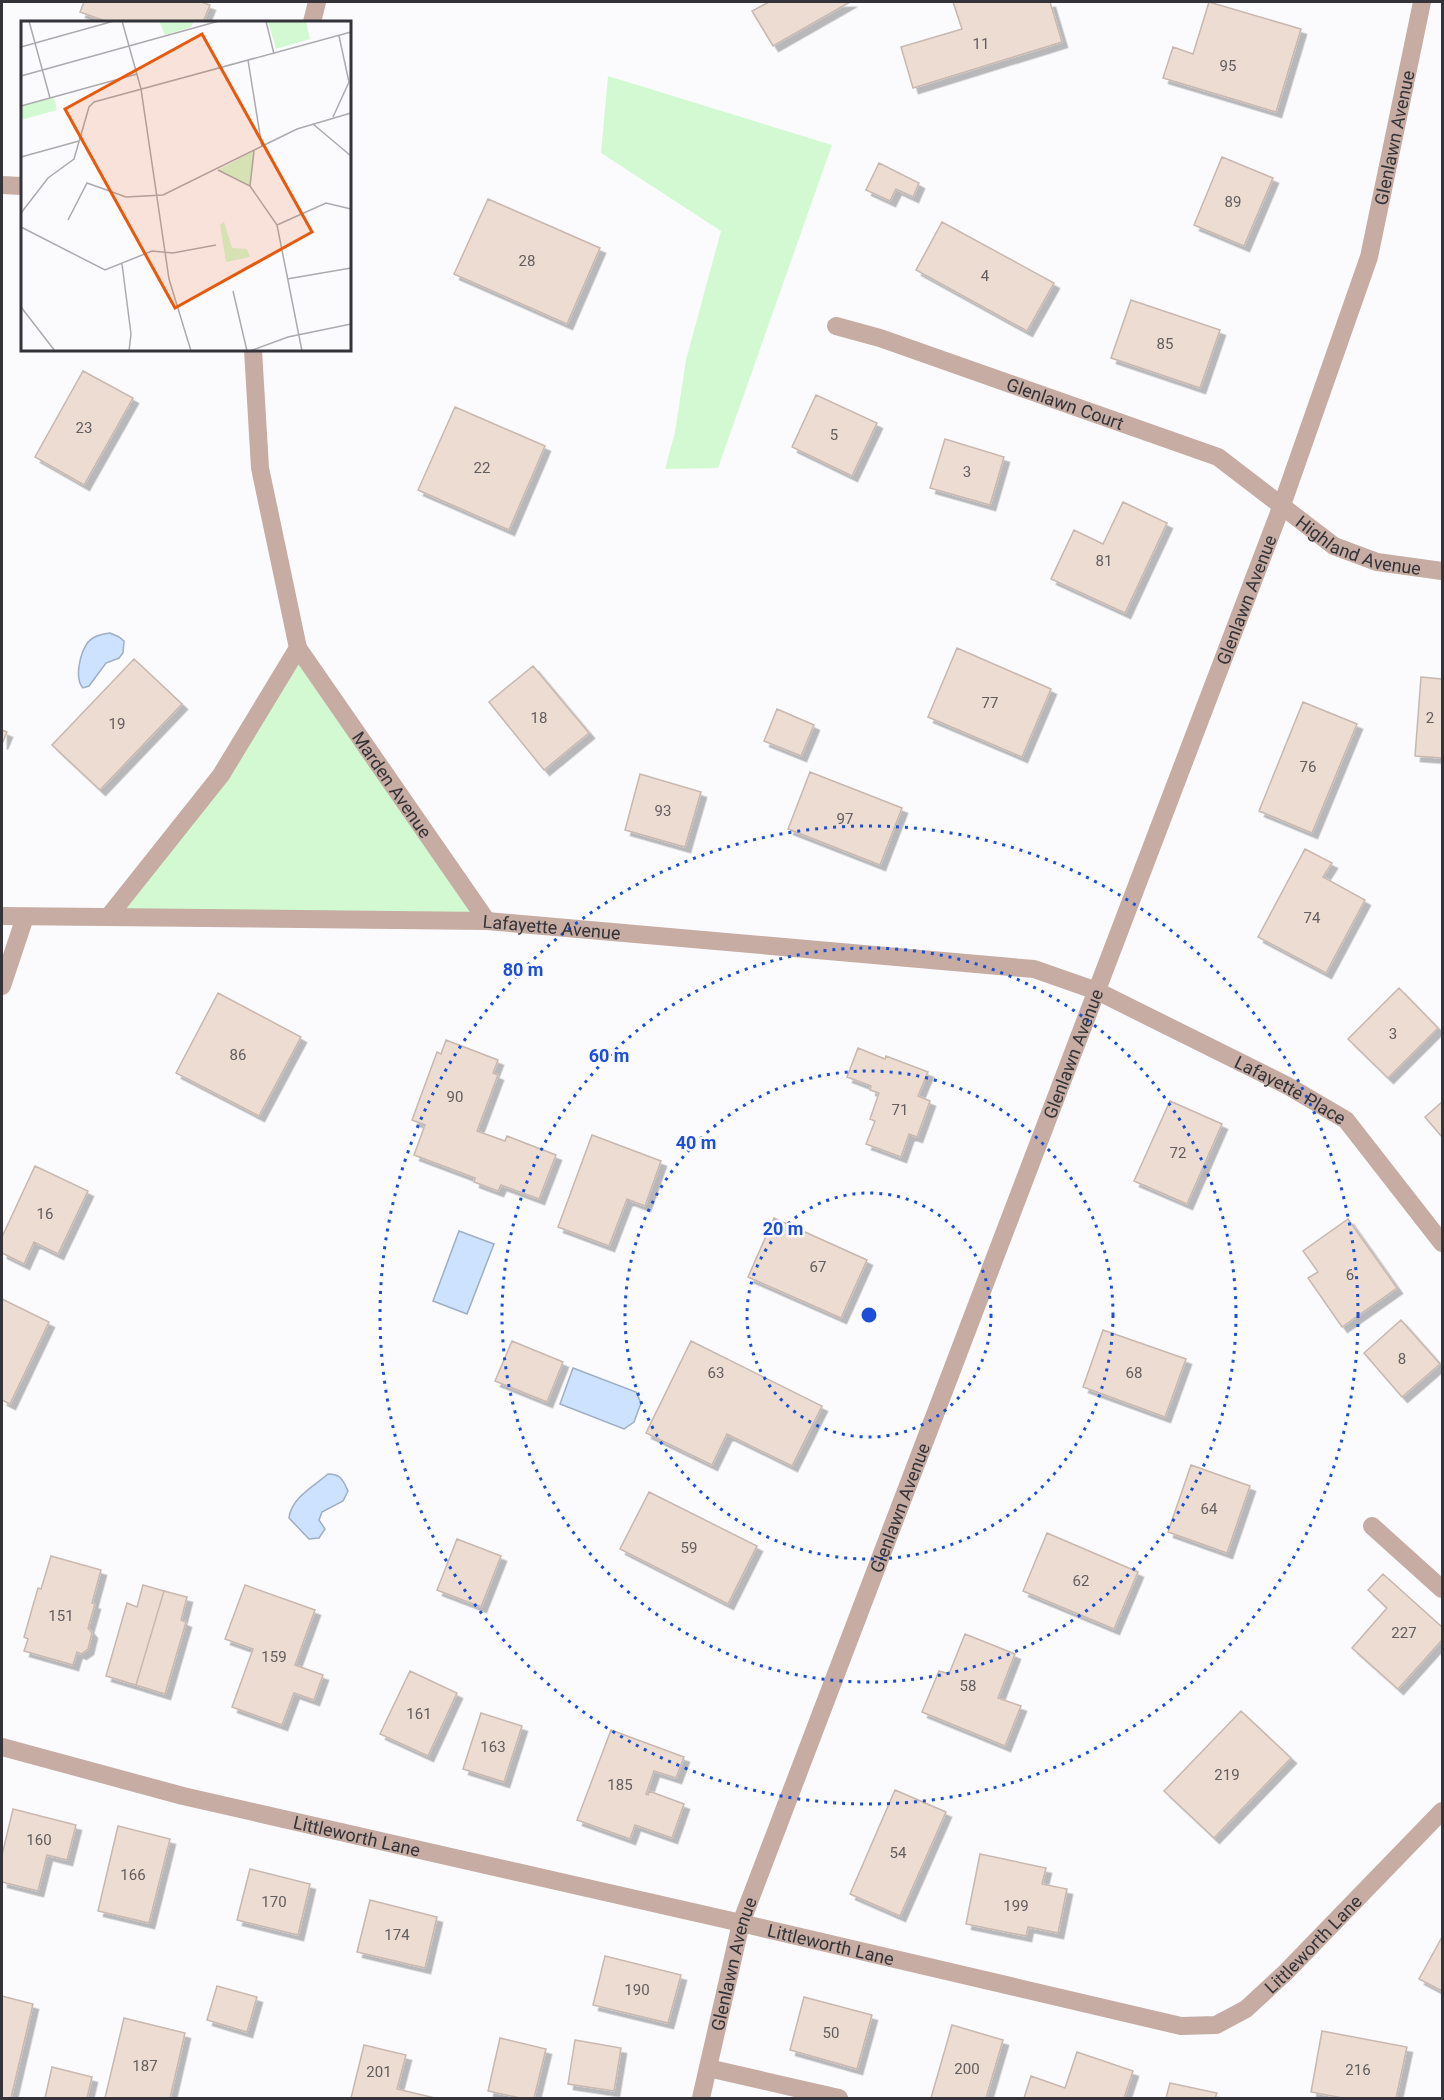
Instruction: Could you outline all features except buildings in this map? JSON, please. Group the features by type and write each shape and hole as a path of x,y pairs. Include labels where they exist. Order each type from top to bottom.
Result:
{"street":[{"path":"312,21 317,2"},
{"name":"Glenlawn Avenue","path":"700,2098 741,1923 1282,505 1369,257 1422,2"},
{"path":"2,185 21,186"},
{"name":"Glenlawn Court","path":"836,327 880,338 1218,457 1282,505"},
{"name":"Marden Avenue","path":"253,351 260,468 298,648 487,921"},
{"name":"Highland Avenue","path":"1282,505 1335,546 1377,562 1443,571"},
{"path":"109,916 221,775 298,648"},
{"name":"Lafayette Avenue","path":"2,915 487,921 1034,969 1097,991"},
{"path":"2,986 25,917"},
{"name":"Lafayette Place","path":"1097,991 1288,1086 1346,1120 1443,1243"},
{"path":"1372,1526 1443,1589"},
{"name":"Littleworth Lane","path":"2,1747 183,1796 1181,2026 1216,2025 1246,2009 1286,1972 1443,1811"},
{"path":"708,2068 839,2098"}],"green space":[{"path":"608,76 832,145 718,468 665,469 675,432 686,360 721,231 601,153"},
{"path":"298,648 487,921 109,916 221,775"}],"water":[{"path":"110,633 124,641 123,653 119,658 106,663 89,686 83,688 80,684 79,672 85,647 92,638"},
{"path":"459,1231 494,1244 467,1314 433,1301"},
{"path":"573,1368 636,1392 641,1403 634,1422 624,1429 560,1404"},
{"path":"328,1474 341,1478 348,1491 343,1501 322,1512 319,1520 325,1529 319,1538 309,1539 289,1518 291,1511 304,1493"}]}
